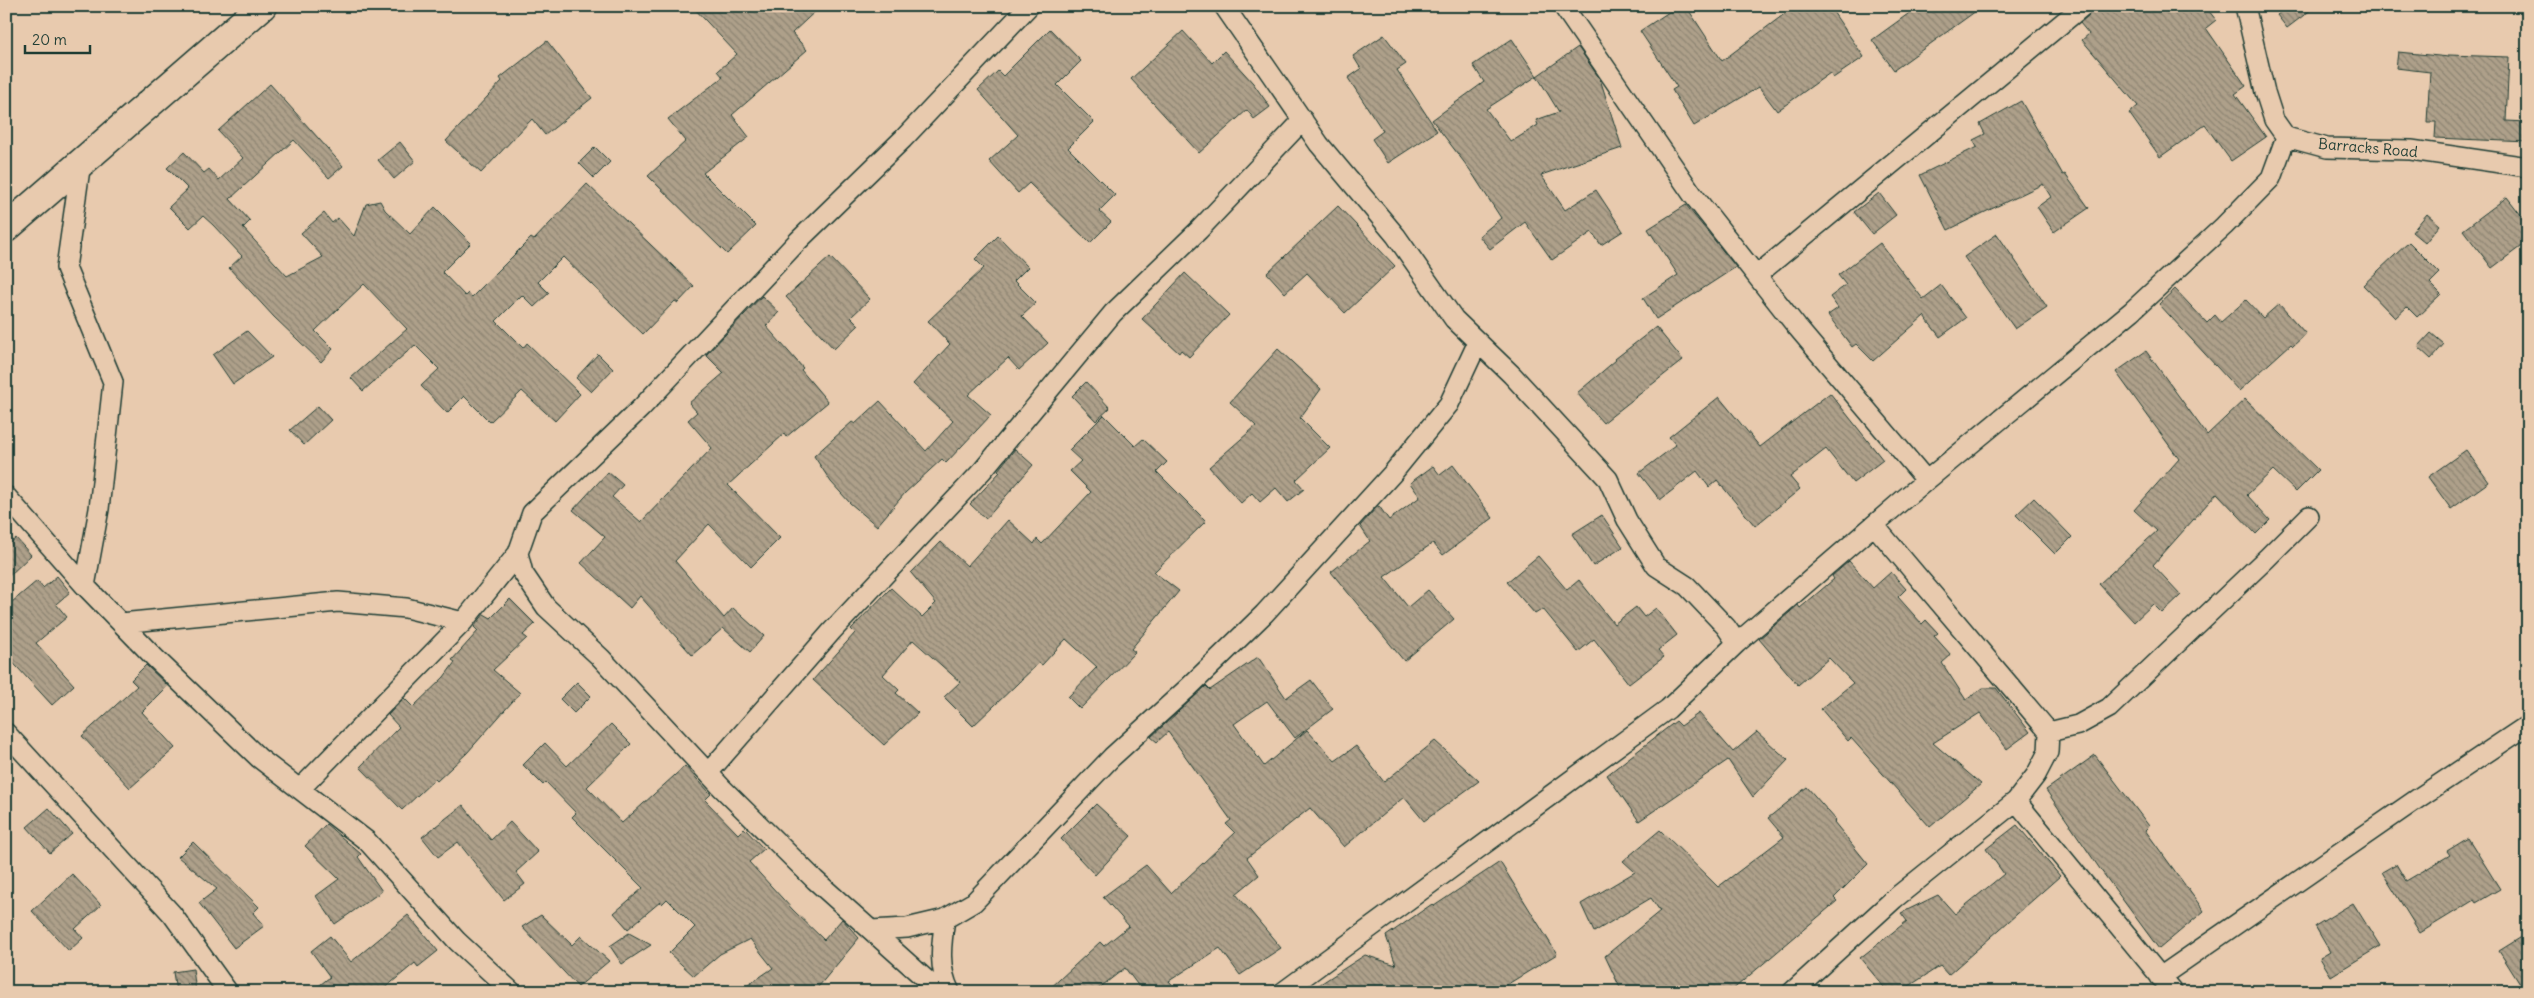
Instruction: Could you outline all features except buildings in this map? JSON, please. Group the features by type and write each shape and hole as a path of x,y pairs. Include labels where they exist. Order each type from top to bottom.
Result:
{"main road":[{"path":"6,228 262,6"}],"street":[{"path":"300,789 462,622 518,553 532,513 641,408 798,241 903,139 1029,6"},
{"path":"1224,6 1319,144 1396,236 1454,319 1512,374 1608,480 1627,520 1656,566 1687,586 1726,627 1737,643"},
{"path":"1563,6 1693,195 1797,327 1926,480"},
{"path":"1757,275 2083,6"},
{"path":"1283,992 1668,708 1737,643 1926,480 2132,311 2224,226 2271,178 2286,137 2274,120 2265,92 2245,6"},
{"path":"708,773 832,631 982,471 1113,313 1199,230 1303,120"},
{"name":"Barracks Road","path":"2286,137 2327,148 2411,150 2528,167"},
{"path":"81,162 66,268 113,382 99,509 85,586"},
{"path":"870,930 907,928 945,920 974,902 1112,757 1189,687 1264,614 1392,474 1449,404 1478,342"},
{"path":"6,496 85,586 121,623 259,758 367,842 457,941 512,992"},
{"path":"2049,732 2078,725 2109,708 2309,516"},
{"path":"1792,992 1894,900 2016,801 2036,775 2048,752 2049,732 1874,525"},
{"path":"518,553 523,573 546,607 601,658 708,773 815,880 940,992"},
{"path":"121,623 338,602 406,608 462,622"},
{"path":"2160,977 2420,797 2528,725"},
{"path":"6,733 172,914 228,992"},
{"path":"2016,801 2173,992"},
{"path":"945,920 941,948 942,977 950,992"}]}
